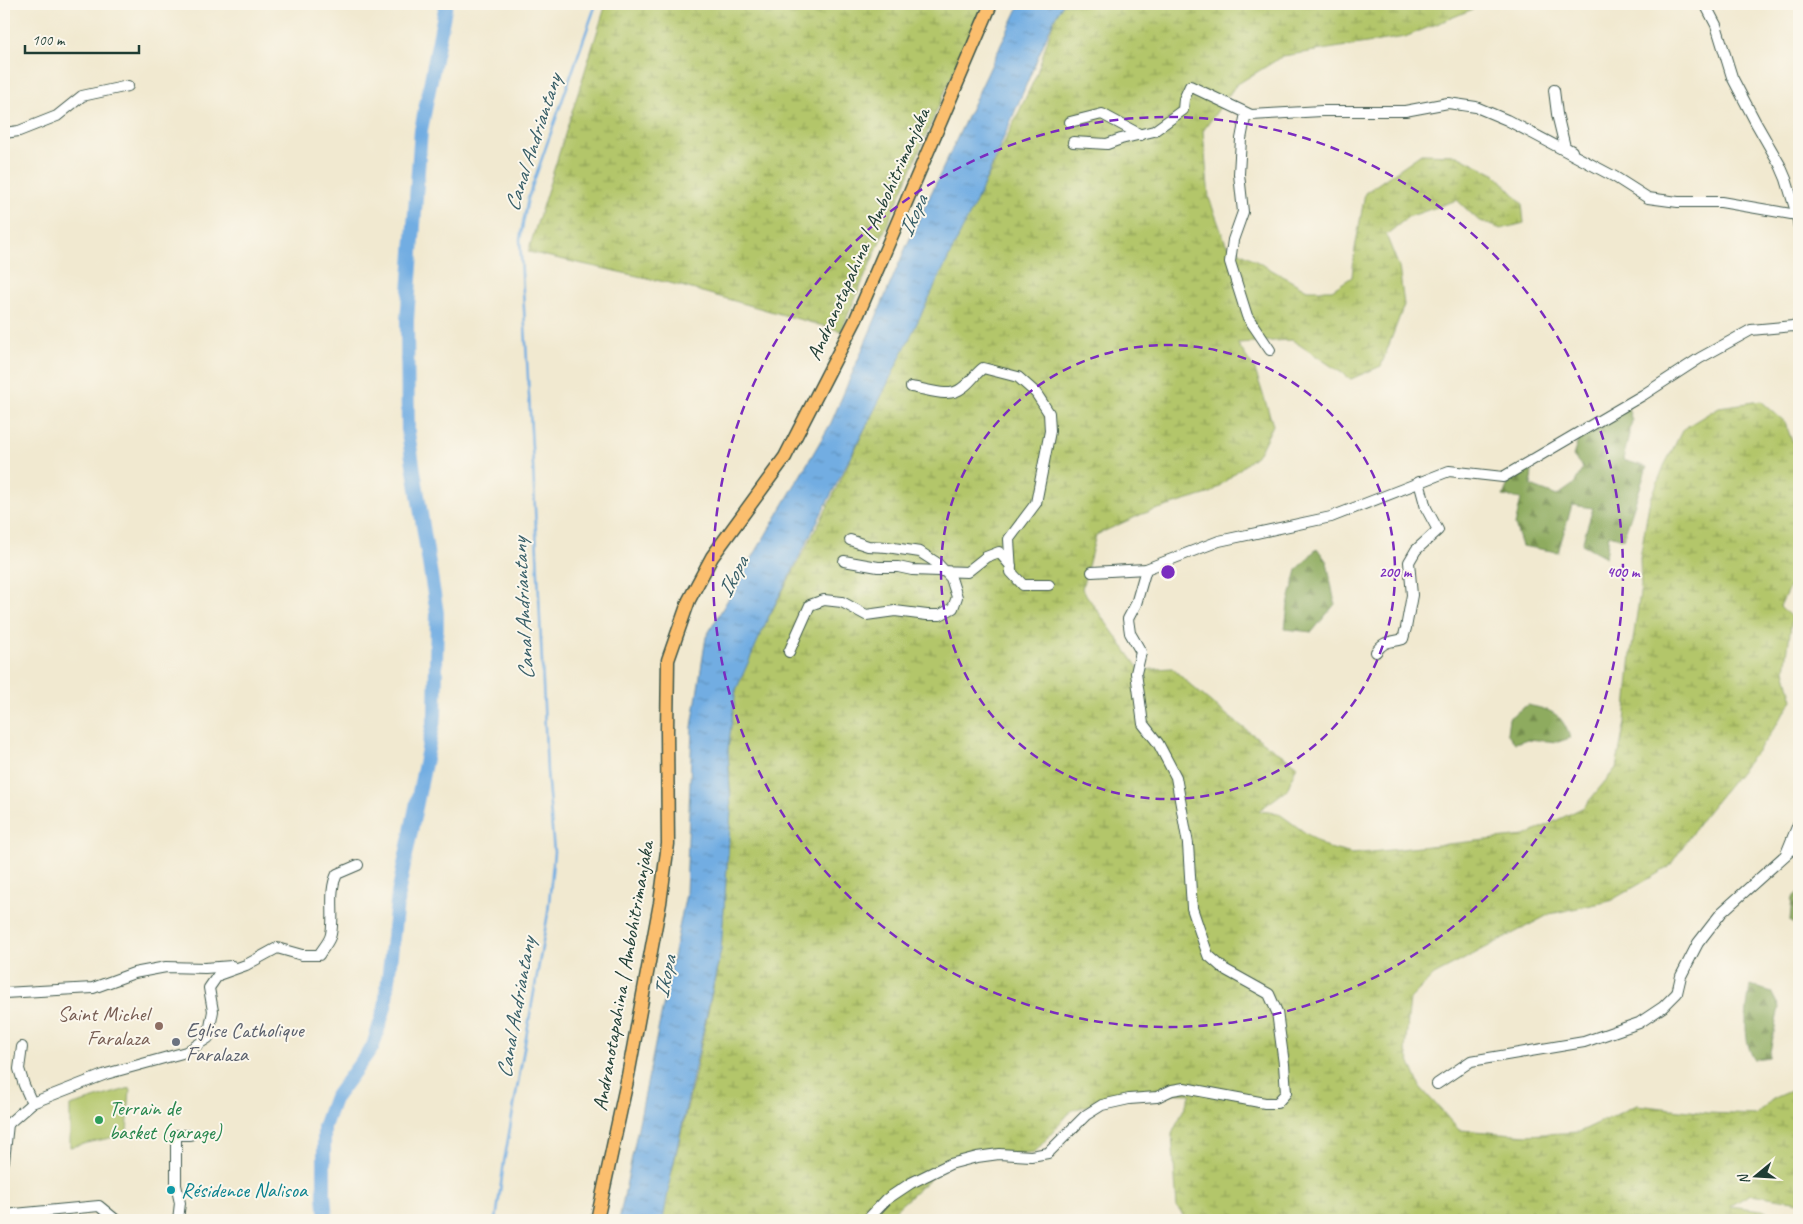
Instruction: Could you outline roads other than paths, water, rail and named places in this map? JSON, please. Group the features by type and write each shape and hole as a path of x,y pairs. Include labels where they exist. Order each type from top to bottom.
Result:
{"main road":[{"name":"Andranotapahina | Ambohitrimanjaka","path":"597,1220 627,1081 660,903 668,844 668,660 689,600 712,557 785,457 856,319 991,4"}],"street":[{"path":"1706,4 1716,24 1732,77 1780,164 1798,214 1799,228"},
{"path":"4,134 19,131 57,116 82,96 128,86"},
{"path":"1073,142 1107,144 1154,132 1183,110 1184,99 1190,86 1251,115"},
{"path":"1554,90 1558,106 1557,114 1565,147 1640,191 1678,202"},
{"path":"1270,350 1247,316 1230,262 1233,240 1243,212 1239,174 1241,139 1245,118 1251,115 1322,111 1405,111 1448,103 1476,107 1507,120 1608,173 1648,198 1678,202 1721,202 1798,214"},
{"path":"1070,122 1102,114 1141,135"},
{"path":"1092,572 1146,569 1219,541 1331,517 1449,472 1503,477 1643,395 1700,358 1751,330 1799,327"},
{"path":"911,387 949,395 962,389 983,368 1018,377 1036,393 1049,413 1050,431 1036,503 1009,540 1011,572 1023,585 1048,585"},
{"path":"1376,652 1379,647 1392,639 1400,641 1403,639 1412,595 1409,562 1416,550 1438,530 1426,508 1419,482"},
{"path":"789,652 810,605 824,600 842,602 866,614 896,611 940,615 953,608 957,597 951,578 938,564 920,552 868,546 850,540"},
{"path":"844,561 878,567 967,572 986,557 999,552 1011,566"},
{"path":"867,1220 887,1199 911,1183 950,1164 999,1154 1031,1156 1048,1153 1086,1115 1102,1105 1129,1099 1157,1097 1172,1090 1184,1088 1266,1103 1277,1103 1286,1093 1277,1012 1269,994 1224,969 1208,955 1192,908 1188,844 1176,777 1158,743 1143,724 1136,673 1141,652 1130,632 1128,619 1136,604 1146,569"},
{"path":"1786,854 1799,822"},
{"path":"1437,1084 1471,1061 1584,1042 1639,1023 1663,1007 1677,992 1681,976 1698,943 1722,912 1799,843"},
{"path":"4,1154 8,1124 32,1103 106,1074 186,1052 208,1038 213,1010 209,988 218,975 246,965 277,948 302,955 320,955 331,935 333,914 332,883 337,874 358,865"},
{"path":"4,993 93,988 134,973 166,967 206,968 246,965"},
{"path":"22,1048 19,1069 32,1103"},
{"path":"178,1220 180,1203 176,1184 176,1135 190,1135"},
{"path":"4,1215 99,1206 116,1220"}],"water":[{"path":"1020,4 1063,4 1054,19 982,189 880,399 768,618 736,690 728,749 731,811 721,950 671,1175 663,1220 619,1220 686,894 692,727 706,637 831,423 906,247"}],"waterway":[{"path":"326,1220 324,1127 334,1099 373,1046 385,1007 398,894 435,715 437,613 408,433 407,320 421,130 446,4"},
{"name":"Canal Andriantany","path":"496,1220 504,1162 548,913 554,852 547,772 533,465 520,239 528,198 596,4"}],"place":[{"name":"Saint Michel Faralaza","path":"159,1026"},
{"name":"Eglise Catholique Faralaza","path":"176,1042"},
{"name":"Terrain de basket (garage)","path":"99,1120"},
{"name":"Résidence Nalisoa","path":"171,1190"}],"water label":[{"name":"Ikopa","path":"913,216"},
{"name":"Ikopa","path":"733,577"},
{"name":"Ikopa","path":"665,977"}]}
